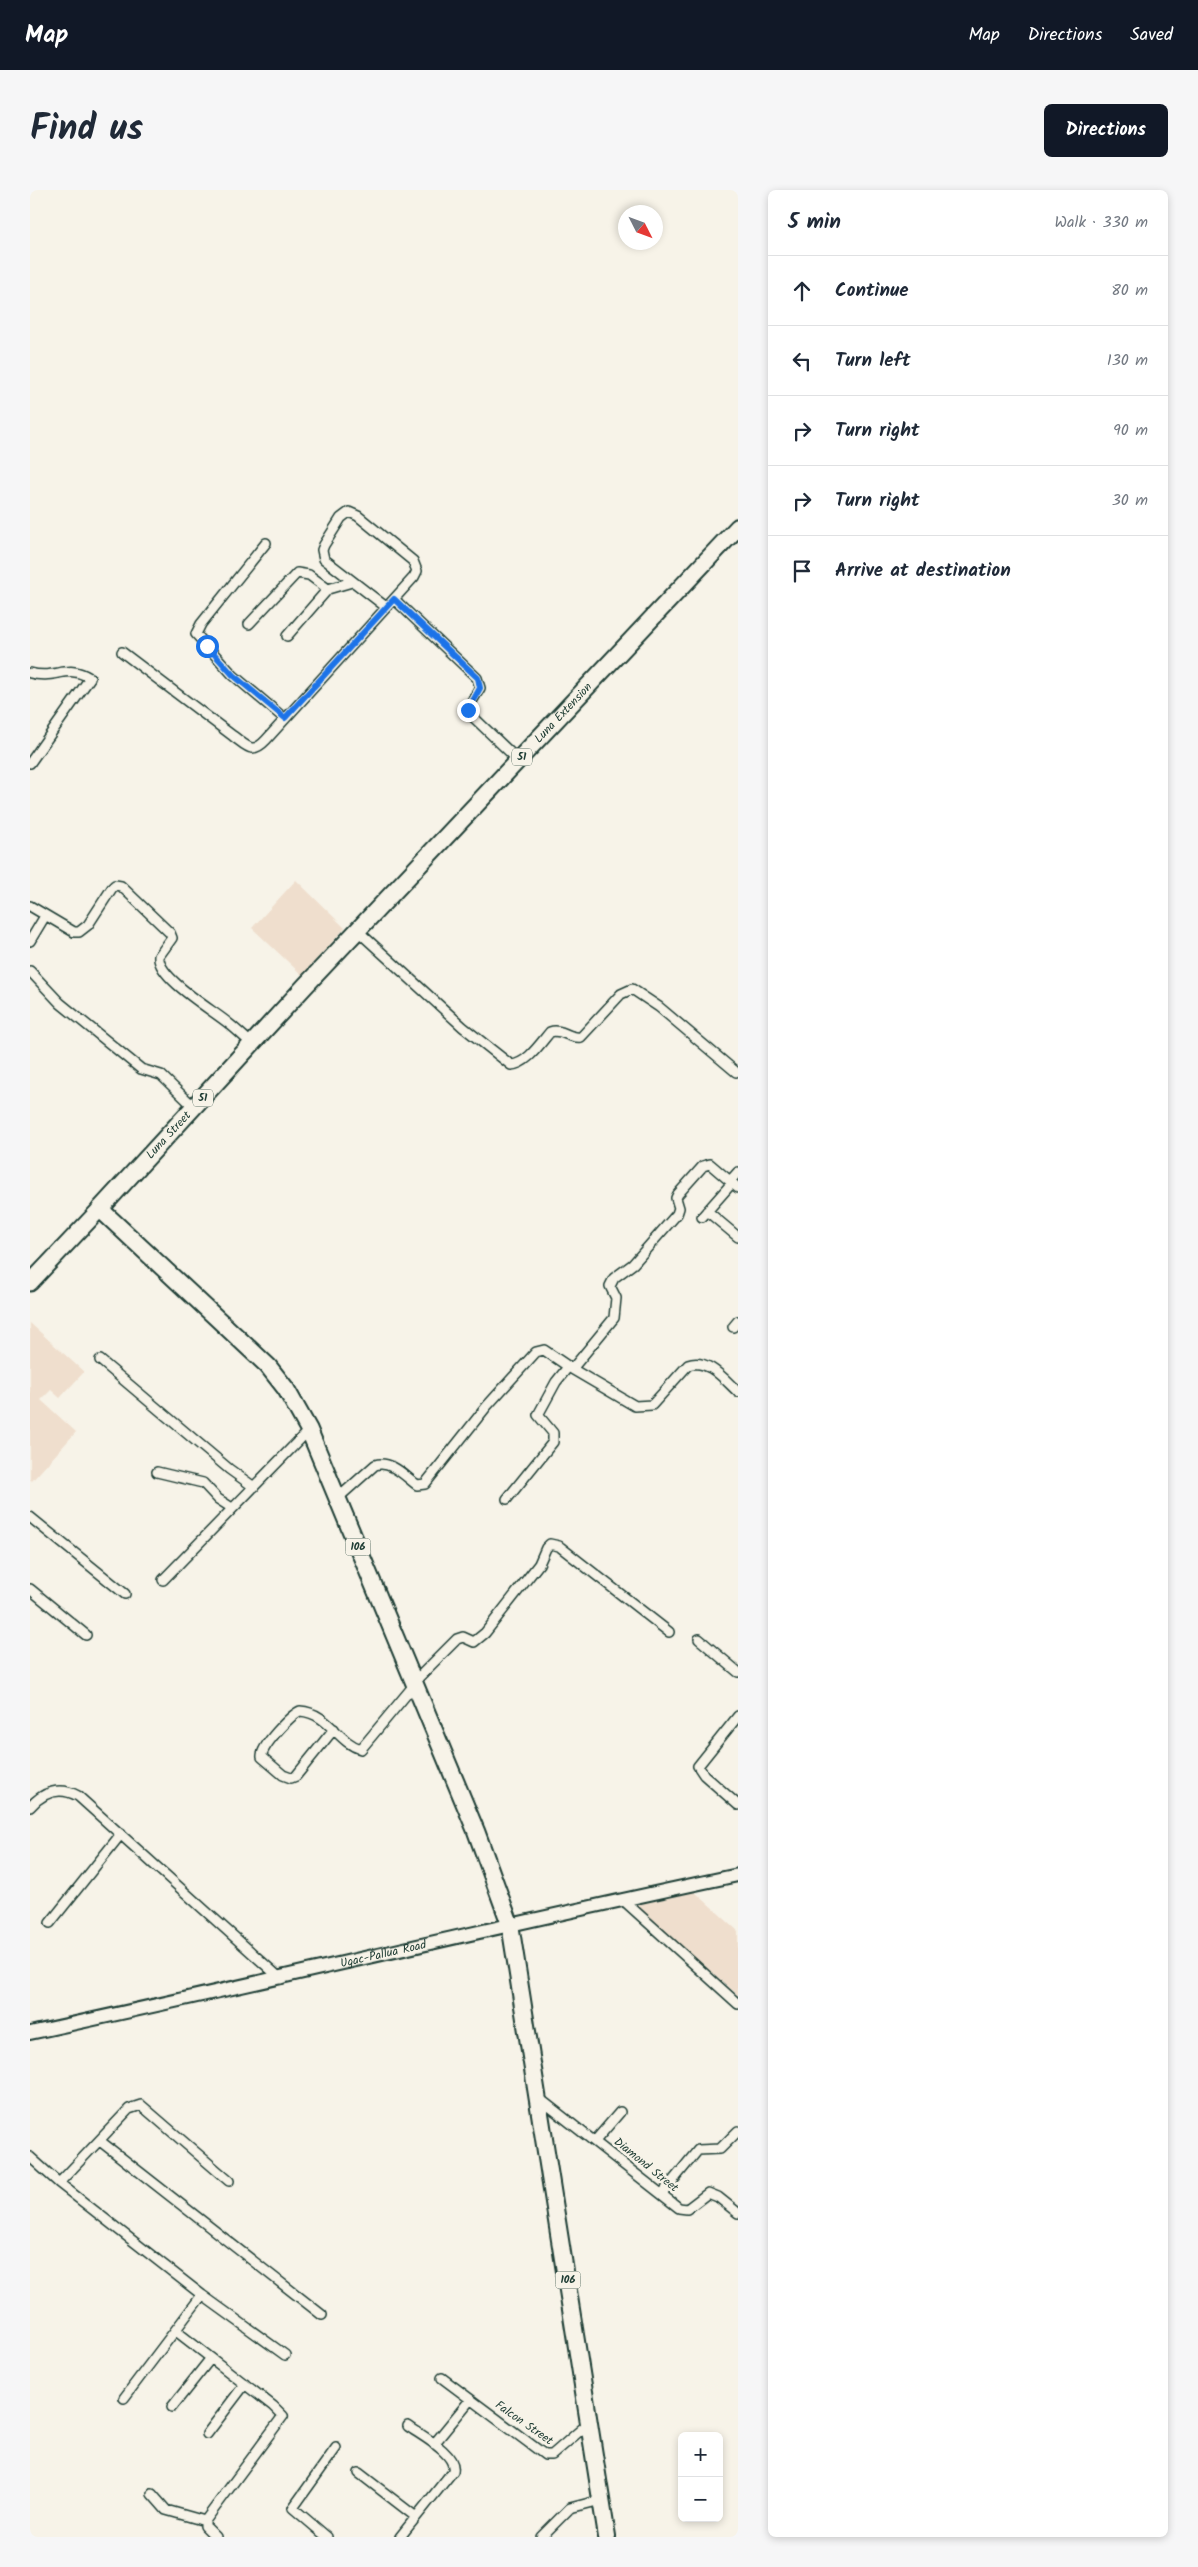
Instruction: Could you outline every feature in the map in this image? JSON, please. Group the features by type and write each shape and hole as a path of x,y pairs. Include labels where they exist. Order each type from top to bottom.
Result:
{"highway":[{"name":"Luna Extension","path":"305,986 738,527"},
{"name":"Luna Street","path":"100,1210 305,986"},
{"name":"106","path":"100,1210 268,1366 286,1389 309,1430 476,1830 510,1924 540,2099 608,2537"}],"main road":[{"name":"Luna Street","path":"31,1281 100,1210"}],"street":[{"path":"122,652 251,749 262,745 414,577 416,566 358,516 349,512 341,518 322,550 327,563 386,607"},
{"path":"266,543 201,624 196,634 233,675 285,718"},
{"path":"249,624 297,573 309,575 328,589"},
{"path":"287,636 328,589 352,582"},
{"path":"394,599 478,678 480,688 469,706 469,713 519,761"},
{"path":"30,673 48,675 76,670 90,678 30,763"},
{"path":"30,906 74,932 79,932 88,925 112,888 115,885 121,886 170,933 172,938 159,956 160,965 198,1002 229,1023 252,1044"},
{"path":"30,941 45,916"},
{"path":"358,931 463,1027 511,1065 519,1064 524,1060 550,1032 555,1031 576,1038 581,1037 620,994 632,989 659,1007 736,1072"},
{"path":"30,971 60,1002 141,1069 161,1075 194,1107"},
{"path":"507,1499 553,1442 553,1433 538,1415 556,1382 614,1318 616,1298 610,1286 614,1278 633,1264 677,1214 679,1208 676,1198 678,1194 706,1164 710,1164 733,1184"},
{"path":"738,1172 733,1184 705,1214 738,1237"},
{"path":"338,1498 374,1465 380,1463 392,1466 417,1485 425,1484 487,1406 536,1352 544,1350 570,1368 635,1406 652,1405 688,1364 701,1362 711,1368 738,1392"},
{"path":"100,1360 229,1469 254,1486"},
{"path":"164,1580 309,1430"},
{"path":"156,1472 203,1483 218,1498 232,1508"},
{"path":"30,1517 125,1594"},
{"path":"334,1729 296,1776 291,1778 283,1775 262,1757 262,1749 288,1720 300,1711 312,1712 334,1729 357,1748 365,1747 415,1683 457,1639 462,1637 474,1642 485,1633 539,1564 546,1548 550,1544 558,1546 669,1632"},
{"path":"30,1589 86,1634"},
{"path":"699,1639 738,1672"},
{"path":"738,1716 698,1766 704,1775 738,1805"},
{"path":"32,1802 53,1792 67,1790 121,1834 281,1979"},
{"path":"50,1922 121,1834"},
{"name":"Ugac-Pallua Road","path":"30,2033 281,1979 510,1924 738,1875"},
{"path":"623,1900 738,2004"},
{"name":"Diamond Street","path":"540,2099 683,2210 708,2193 718,2197 738,2213"},
{"path":"59,2183 129,2109 137,2104 141,2105 229,2180"},
{"path":"595,2141 620,2112"},
{"path":"662,2194 698,2150 720,2149 738,2131"},
{"path":"100,2141 322,2315"},
{"path":"30,2157 59,2183 202,2295 285,2355"},
{"path":"124,2398 202,2295"},
{"path":"176,2331 283,2416 205,2521 205,2526 216,2537"},
{"path":"172,2407 211,2358"},
{"name":"Falcon Street","path":"442,2378 545,2455 552,2454 558,2450 590,2422"},
{"path":"207,2434 245,2384"},
{"path":"434,2444 470,2400"},
{"path":"400,2537 453,2471 454,2462 434,2444 408,2426"},
{"path":"328,2537 297,2514 293,2506 336,2448"},
{"path":"359,2473 416,2517"},
{"path":"152,2494 166,2510 205,2521"},
{"path":"541,2537 570,2508 601,2500"}],"shaded area":[{"path":"296,880 345,928 302,975 252,928"},
{"path":"30,1323 84,1372 60,1398 51,1390 41,1400 76,1432 32,1481 30,1479"},
{"path":"695,1892 738,1931 738,1995 635,1905"}],"route":[{"path":"207,646 233,675 285,718 394,599 478,678 480,688 470,703 468,710"}]}
